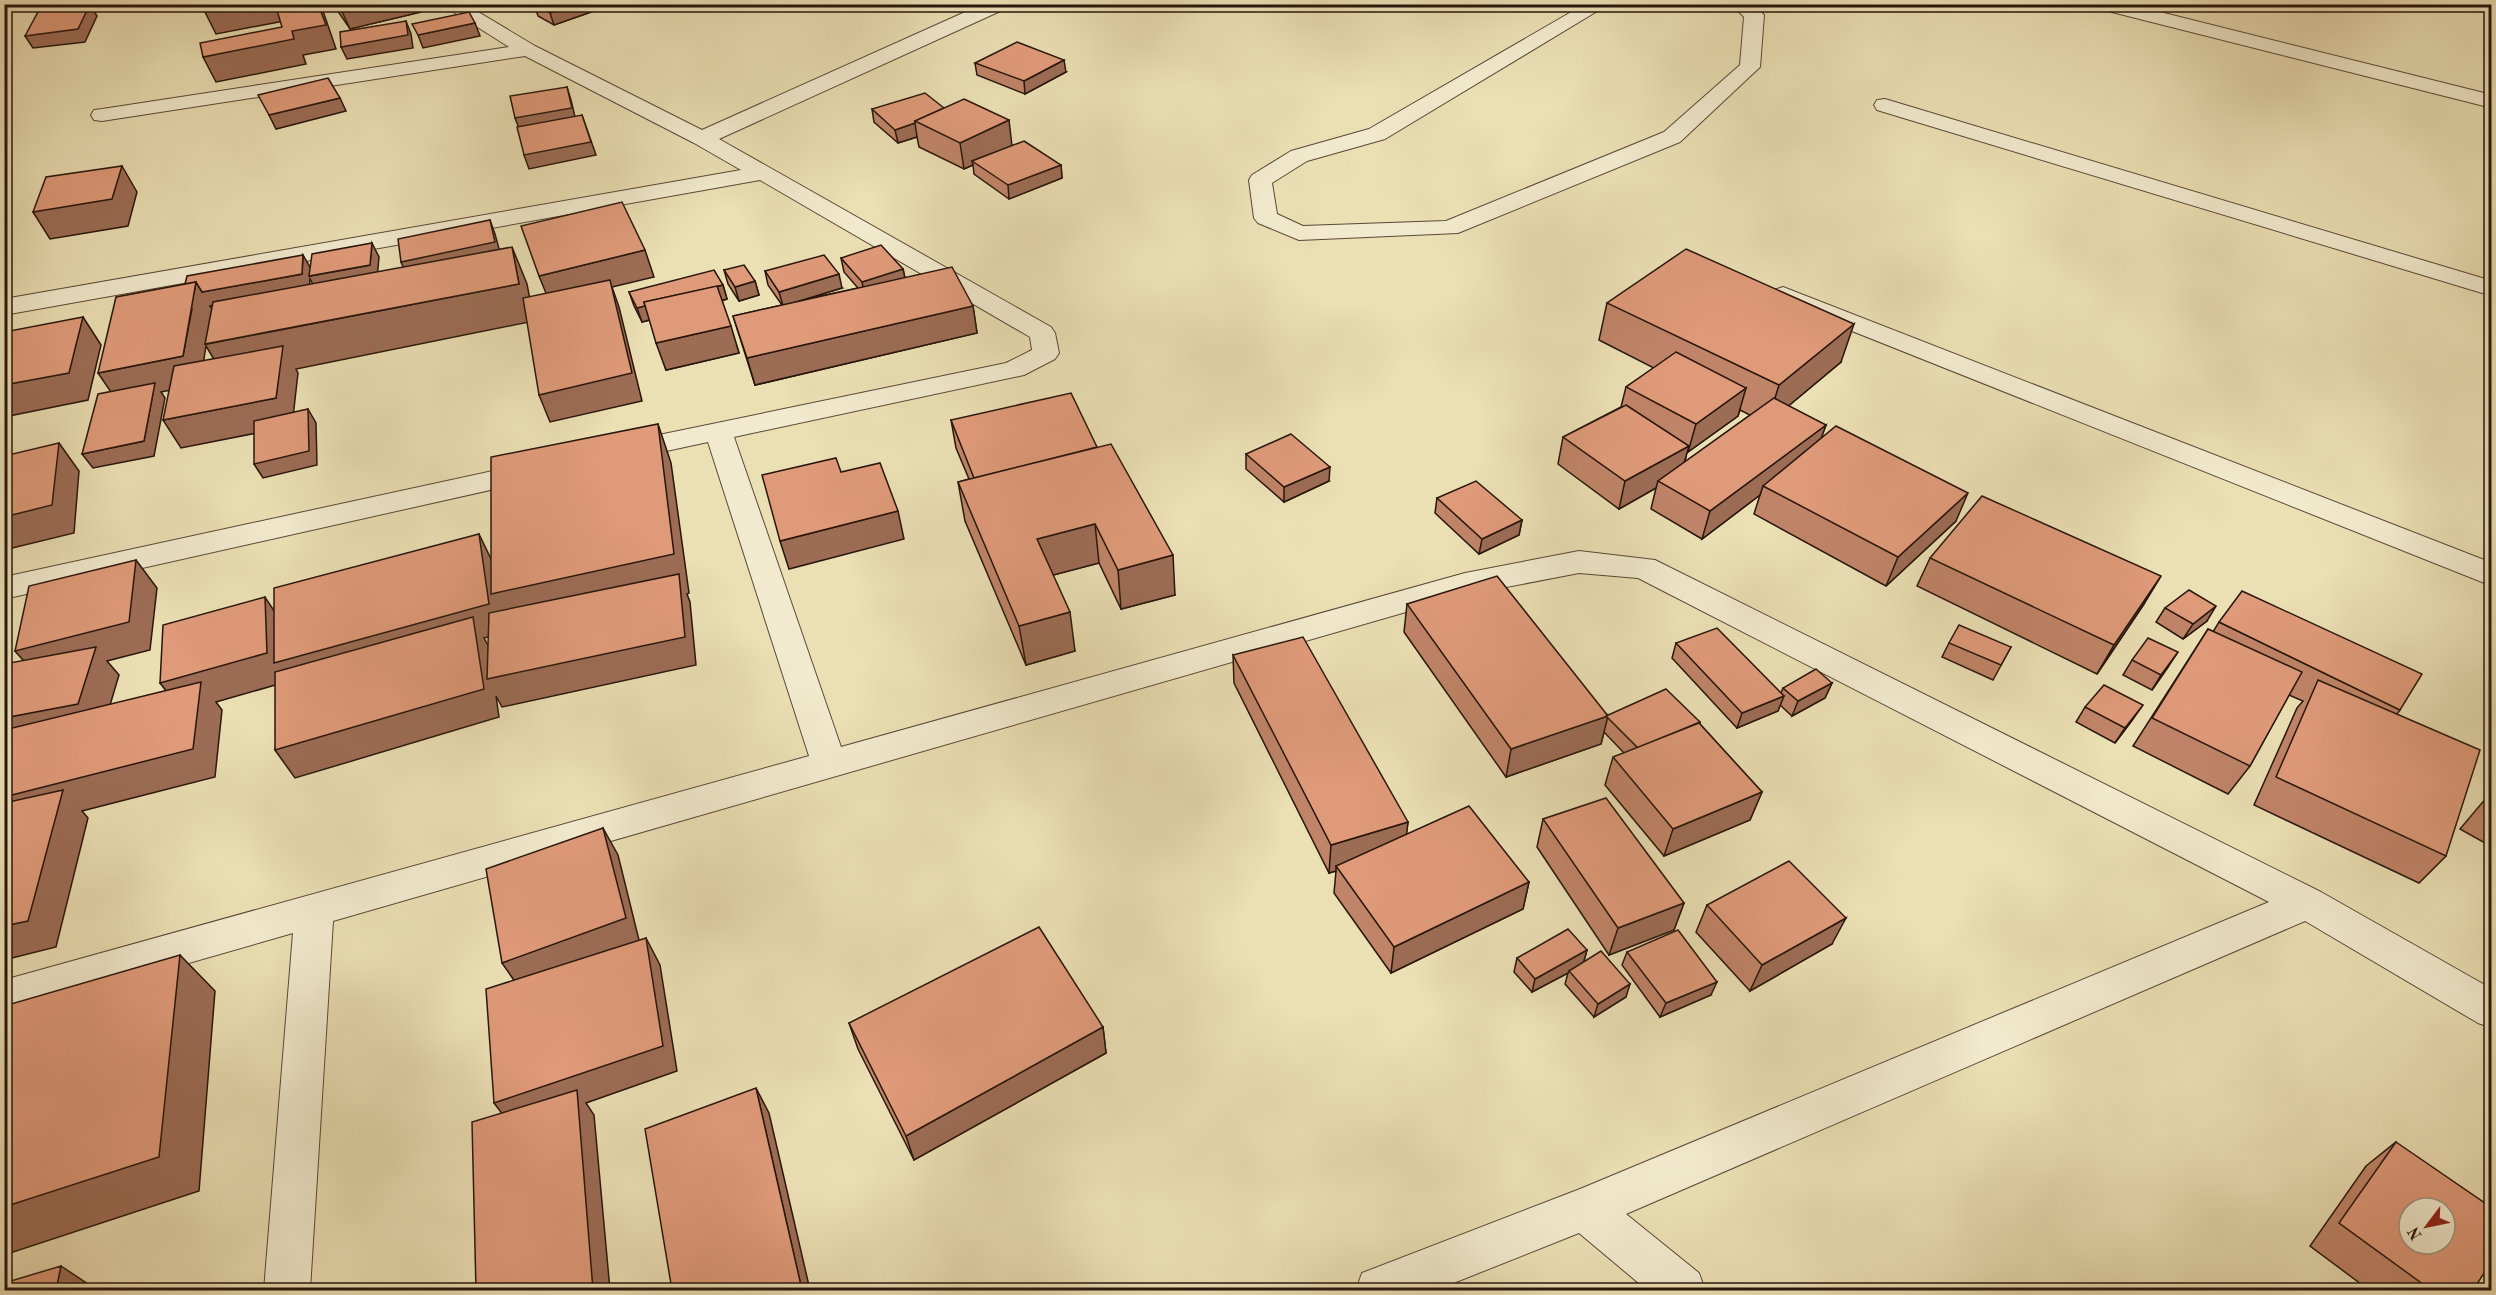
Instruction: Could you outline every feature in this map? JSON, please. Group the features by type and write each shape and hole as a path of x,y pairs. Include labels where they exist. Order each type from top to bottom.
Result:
{"street":[{"path":"4,588 718,430 1014,369 1046,353 1042,333 702,138 528,50 450,4"},
{"path":"1600,4 1377,134 1299,156 1260,180 1266,218 1299,233 1450,228 1672,137 1750,67 1754,15 1742,4"},
{"path":"2103,4 2492,102"},
{"path":"702,138 995,5"},
{"path":"102,115 528,50"},
{"path":"1885,105 2492,289"},
{"path":"4,307 763,173"},
{"path":"1756,284 2492,575"},
{"path":"718,430 829,764"},
{"path":"4,998 1466,584 1579,562 1644,568 2307,903 2492,1010"},
{"path":"1378,1290 1585,1209 2307,903"},
{"path":"286,1290 314,910"},
{"path":"1585,1209 1682,1290"}],"building":[{"path":"90,4 78,29 25,36 39,10"},
{"path":"203,4 232,4 204,10"},
{"path":"275,4 318,4 326,25 292,31 294,39 203,57 200,43 282,27"},
{"path":"536,4 574,4 550,13"},
{"path":"469,12 475,23 418,35 412,24"},
{"path":"406,21 408,35 341,47 340,32"},
{"path":"1017,42 1064,60 1024,81 975,63"},
{"path":"328,78 340,98 269,115 258,95"},
{"path":"567,87 572,108 515,118 510,96"},
{"path":"925,93 944,108 915,123 895,130 872,109"},
{"path":"964,99 1009,120 960,143 915,121"},
{"path":"582,115 591,142 524,155 517,127"},
{"path":"1024,141 1061,165 1008,185 972,161"},
{"path":"122,166 112,199 33,212 46,177"},
{"path":"622,202 645,250 539,276 521,226"},
{"path":"490,220 495,242 401,262 398,239"},
{"path":"372,243 370,265 309,276 312,254"},
{"path":"881,245 903,269 862,282 841,258"},
{"path":"512,247 519,284 205,344 213,302"},
{"path":"1686,249 1854,324 1779,385 1607,303"},
{"path":"303,255 302,274 202,292 196,282 185,284 187,276"},
{"path":"824,255 839,274 779,292 765,271"},
{"path":"744,265 755,281 735,287 724,270"},
{"path":"952,267 973,306 747,358 733,316"},
{"path":"714,270 723,285 644,302 645,306 637,308 629,292"},
{"path":"610,280 632,373 539,395 523,298"},
{"path":"196,282 183,356 98,373 116,297"},
{"path":"717,286 731,326 656,343 644,302"},
{"path":"83,317 69,373 4,385 4,332"},
{"path":"283,346 276,398 163,420 174,366"},
{"path":"1676,352 1746,388 1696,424 1626,387"},
{"path":"155,383 144,441 82,454 98,394"},
{"path":"1071,393 1097,447 974,478 951,420"},
{"path":"1774,398 1826,425 1710,511 1658,481"},
{"path":"1626,405 1689,446 1625,481 1563,437"},
{"path":"308,409 309,451 254,464 254,421"},
{"path":"658,424 674,554 491,594 491,457"},
{"path":"1836,426 1968,493 1898,557 1763,486"},
{"path":"1291,434 1330,467 1284,487 1246,454"},
{"path":"59,443 52,505 4,517 4,456"},
{"path":"1111,444 1173,555 1118,570 1095,524 1037,539 1070,612 1019,626 958,482"},
{"path":"836,458 841,472 880,463 898,511 780,541 762,475"},
{"path":"1476,481 1522,520 1482,539 1437,498"},
{"path":"1982,496 2161,576 2114,645 1930,558"},
{"path":"479,534 489,604 274,663 274,588"},
{"path":"136,560 129,622 15,651 29,586"},
{"path":"679,574 685,637 487,679 489,613"},
{"path":"1497,576 1608,716 1511,749 1407,604"},
{"path":"2189,590 2216,606 2193,624 2165,608"},
{"path":"2242,591 2422,674 2400,710 2219,622"},
{"path":"265,597 267,653 160,683 163,625"},
{"path":"473,617 484,689 275,750 275,672"},
{"path":"1959,625 2011,647 2001,665 1949,643"},
{"path":"1717,628 1784,696 1742,713 1676,643"},
{"path":"2208,629 2302,672 2250,766 2152,718"},
{"path":"1303,637 1408,822 1331,845 1233,655"},
{"path":"2148,638 2178,652 2161,675 2132,660"},
{"path":"96,647 78,704 4,718 4,664"},
{"path":"1816,669 1832,683 1798,701 1783,688"},
{"path":"2318,680 2480,750 2446,856 2276,777"},
{"path":"201,682 193,749 4,797 4,730"},
{"path":"2104,685 2143,705 2125,728 2085,707"},
{"path":"1666,689 1700,722 1638,748 1606,716"},
{"path":"1699,723 1762,792 1673,829 1613,757"},
{"path":"63,790 28,921 4,926 4,803"},
{"path":"1606,798 1684,903 1618,928 1543,819"},
{"path":"1469,806 1529,882 1394,947 1336,866"},
{"path":"603,828 626,918 502,963 486,869"},
{"path":"1789,861 1846,918 1762,965 1707,905"},
{"path":"1039,927 1103,1027 906,1136 849,1023"},
{"path":"1568,929 1587,950 1535,979 1517,958"},
{"path":"1678,930 1717,982 1666,1003 1627,952"},
{"path":"646,938 663,1046 494,1103 486,989"},
{"path":"1601,951 1630,984 1598,1004 1569,971"},
{"path":"180,955 159,1157 4,1207 4,1006"},
{"path":"756,1088 802,1290 672,1290 645,1129"},
{"path":"577,1090 593,1290 476,1290 472,1122"},
{"path":"2396,1142 2492,1208 2492,1261 2473,1290 2431,1290 2339,1223"},
{"path":"61,1266 56,1290 4,1290 4,1283"}]}
